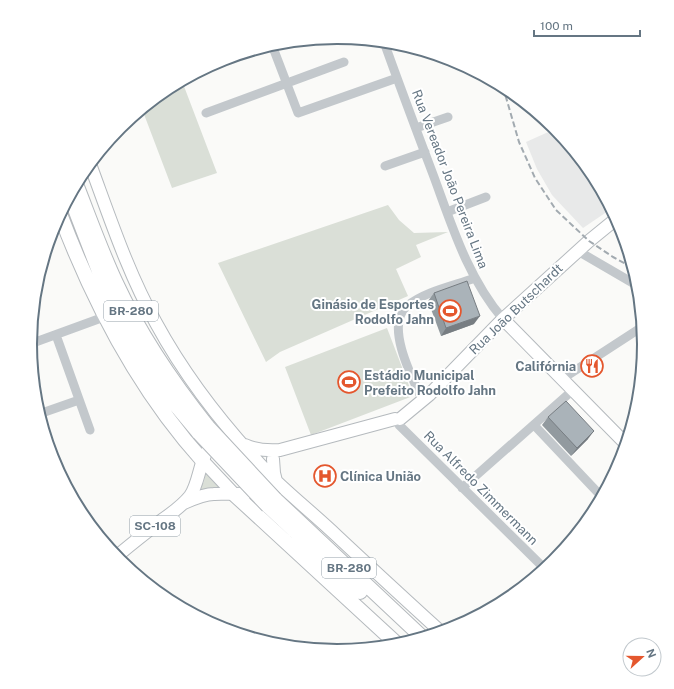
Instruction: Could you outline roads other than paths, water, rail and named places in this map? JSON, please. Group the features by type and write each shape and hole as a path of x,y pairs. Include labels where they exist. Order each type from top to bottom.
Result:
{"highway":[{"name":"BR-280","path":"79,191 116,284 148,344 203,430"},
{"name":"BR-280","path":"73,203 102,279 132,338 169,397 203,430 271,502 408,636"},
{"path":"63,222 83,272 104,317 137,374 157,404 198,456"},
{"path":"238,498 392,640"},
{"name":"BR-280","path":"271,502 418,633"}],"main road":[{"path":"93,171 129,265 156,323 189,376 220,418 276,480 436,628"},
{"name":"Rua João Butschardt","path":"273,459 398,422 423,401 503,319 611,223"},
{"path":"503,319 622,438"},
{"name":"Rua João Butschardt","path":"198,456 218,441 233,440 254,449 280,450 398,422"},
{"path":"198,456 238,498 257,488 263,480 264,468 273,459"},
{"name":"SC-108","path":"121,553 184,503 193,491 198,480 198,456"},
{"path":"273,459 276,480"},
{"name":"SC-108","path":"184,503 200,497 218,494 238,498"}],"street":[{"name":"Rua Vereador João Pereira Lima","path":"386,49 461,248 475,278 491,305 503,319"},
{"path":"274,51 298,113 397,78"},
{"path":"206,113 344,62"},
{"path":"416,128 448,117"},
{"path":"384,166 425,152"},
{"path":"447,212 486,197"},
{"path":"578,251 630,281"},
{"path":"423,401 406,363 399,329 399,319 406,307 425,295 475,278"},
{"path":"37,342 104,317"},
{"path":"562,379 636,331"},
{"path":"56,335 90,430"},
{"path":"462,488 573,390"},
{"path":"45,412 79,400"},
{"name":"Rua Alfredo Zimmermann","path":"398,422 462,488 541,565"},
{"path":"534,425 598,493"}],"railway":[{"path":"506,96 519,142 535,178 556,210 589,241 626,264"}],"place":[{"name":"Ginásio de Esportes Rodolfo Jahn","path":"450,311"},
{"name":"Califórnia","path":"592,366"},
{"name":"Estádio Municipal Prefeito Rodolfo Jahn","path":"349,382"},
{"name":"Clínica União","path":"325,476"}]}
